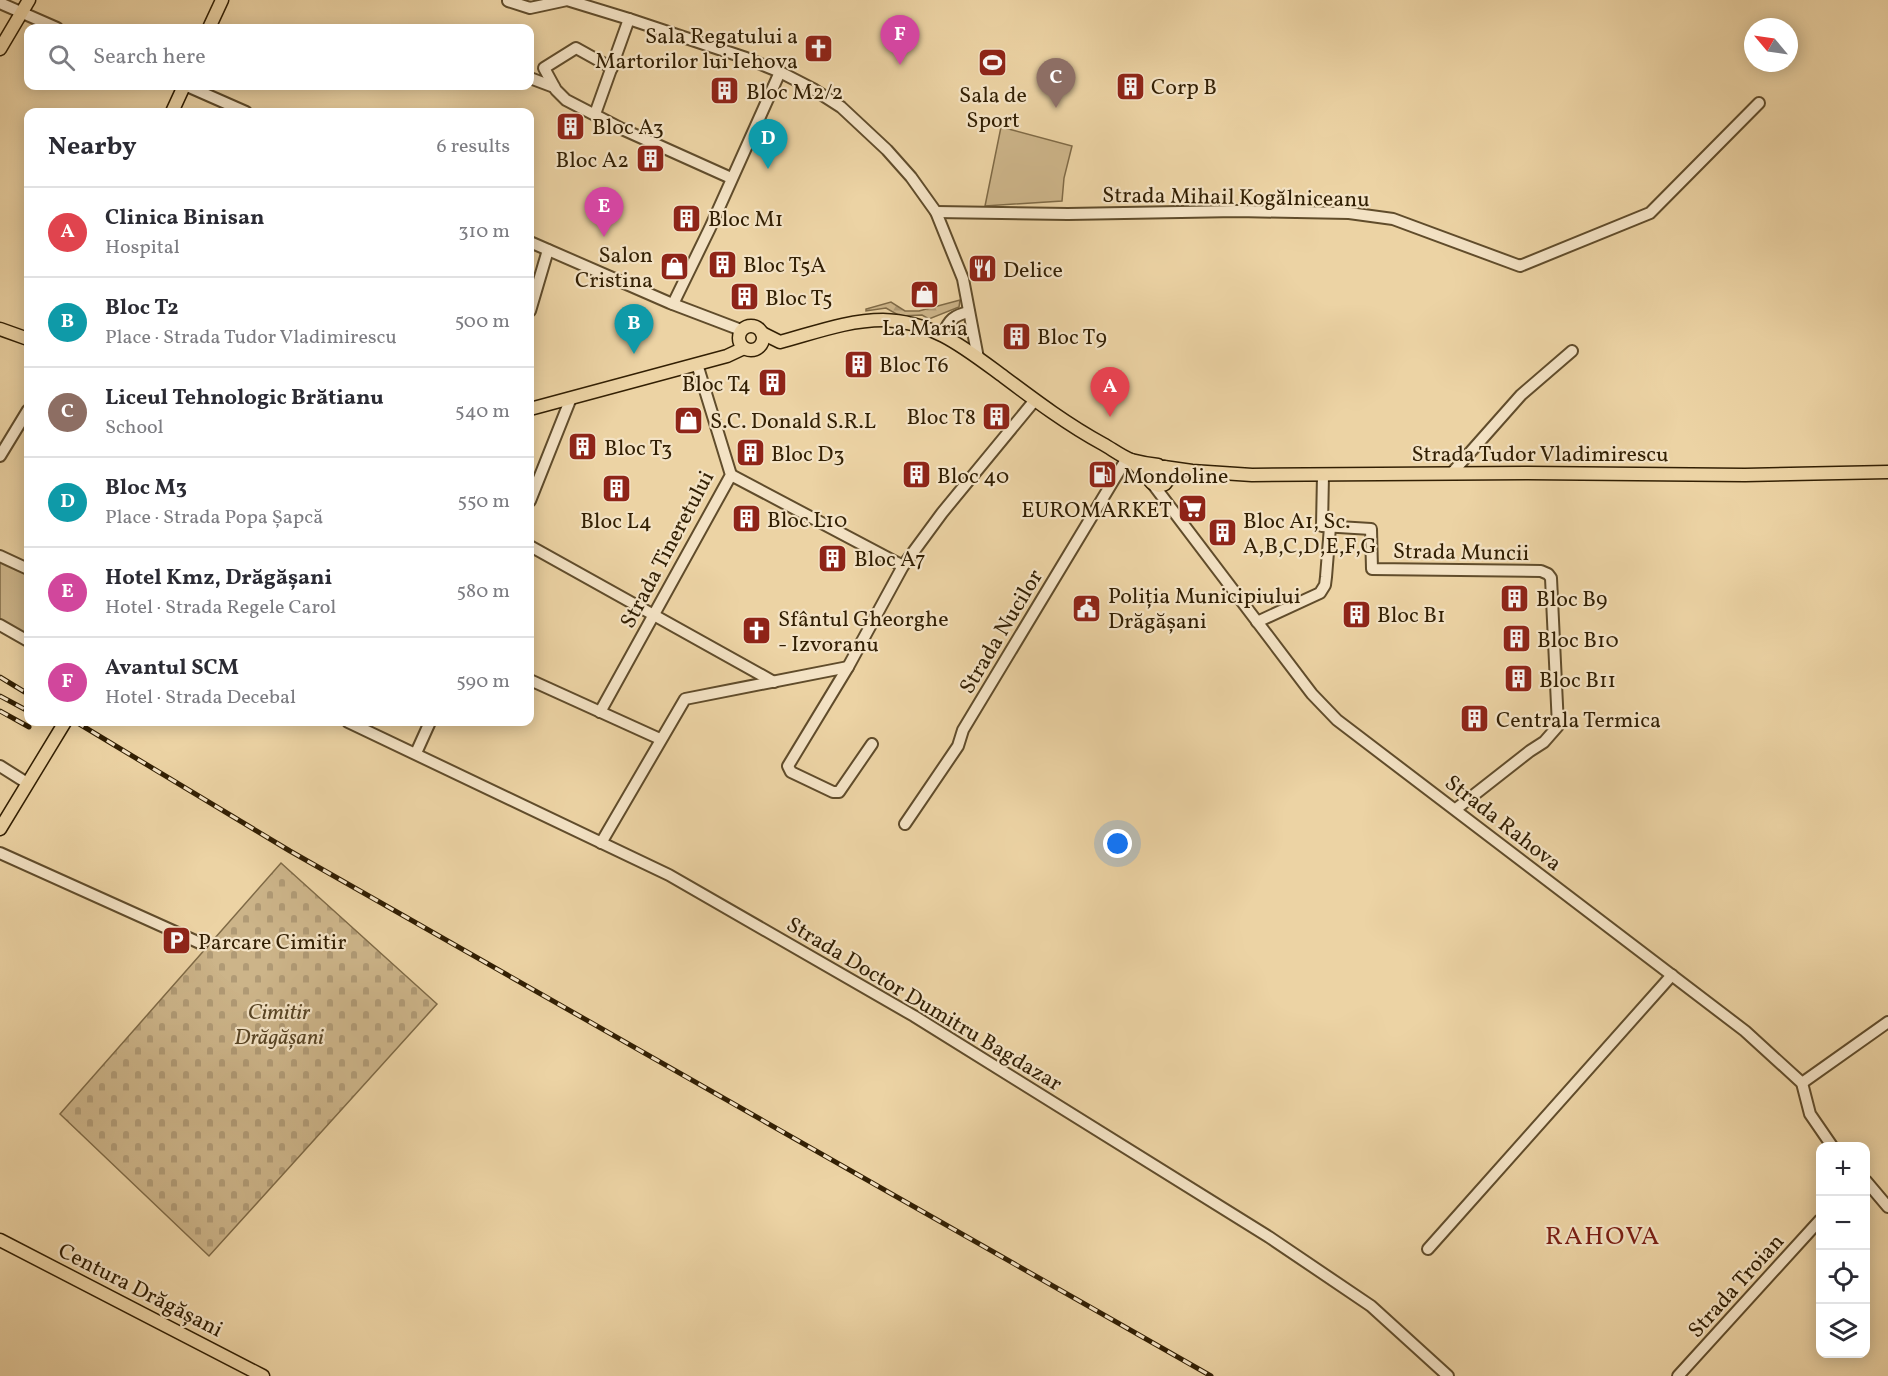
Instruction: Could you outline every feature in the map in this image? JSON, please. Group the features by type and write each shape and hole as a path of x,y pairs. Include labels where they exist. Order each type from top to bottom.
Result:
{"main road":[{"path":"0,49 29,0"},
{"path":"211,24 222,0"},
{"path":"174,108 184,90"},
{"name":"Strada Tudor Vladimirescu","path":"534,408 727,356 744,348 752,350 854,322 886,320 927,327 943,334 1079,431 1128,458 1192,471 1252,475 1745,475 1888,472"},
{"path":"744,348 739,341 739,333 751,325 758,327 762,333 763,340 759,347"},
{"path":"0,329 24,338"},
{"path":"762,333 780,342"},
{"name":"Strada Tudor Vladimirescu","path":"1128,458 1151,482"},
{"path":"1161,466 1169,472 1167,482 1159,486 1151,482 1149,476 1151,469 1161,466"},
{"name":"Strada Tudor Vladimirescu","path":"1167,482 1192,471"},
{"path":"0,829 63,726"},
{"name":"Centura Drăgășani","path":"0,1240 263,1376"}],"street":[{"path":"508,1 530,8 567,0 747,58 813,89 852,116 911,177 936,212 958,266 978,358"},
{"path":"0,3 47,24"},
{"path":"595,114 629,19"},
{"path":"612,68 576,48 544,68 554,87 566,100 622,129 731,178"},
{"path":"673,304 780,72"},
{"path":"534,80 554,87"},
{"path":"195,90 237,108"},
{"name":"Strada Mihail Kogălniceanu","path":"936,212 1349,213 1393,219 1520,266 1650,213 1759,103"},
{"path":"534,244 673,304 741,330"},
{"path":"534,297 548,250"},
{"path":"943,334 951,319 969,312"},
{"path":"1451,474 1521,395 1572,351"},
{"name":"Strada Tineretului","path":"600,712 731,475 697,364"},
{"path":"534,491 571,398"},
{"path":"872,744 838,792 833,792 791,772 788,766 848,667 903,566 942,513 1035,400"},
{"path":"0,456 24,417"},
{"name":"Strada Nucilor","path":"905,824 958,746 963,730 1128,458"},
{"path":"731,475 903,566"},
{"path":"1257,621 1320,592 1325,585 1330,527 1322,526 1323,475"},
{"name":"Strada Rahova","path":"1151,482 1312,693 1337,720 1745,1030 1802,1083"},
{"path":"1167,482 1168,505"},
{"name":"Strada Muncii","path":"1330,527 1371,530 1372,569 1540,572 1548,574 1551,578 1557,726 1544,742 1456,809"},
{"path":"534,548 774,682"},
{"path":"0,556 24,567"},
{"path":"0,625 24,639"},
{"path":"601,843 685,699 848,667"},
{"path":"534,683 660,740"},
{"name":"Strada Doctor Dumitru Bagdazar","path":"357,726 669,875 914,1016 1269,1237 1371,1306 1448,1376"},
{"path":"416,753 428,726"},
{"path":"0,766 27,783"},
{"path":"0,853 202,944"},
{"path":"1428,1249 1672,975"},
{"path":"1829,1142 1810,1114 1802,1083 1888,1022"},
{"path":"1870,1186 1888,1207"},
{"name":"Strada Troian","path":"1678,1376 1816,1225"}],"green space":[{"path":"1001,127 1072,146 1064,178 1062,201 985,206"},
{"path":"960,300 959,307 929,319 922,315 900,316 886,308 866,311 866,309 891,302 905,311 919,311"},
{"path":"0,561 24,573 24,634 0,619"},
{"name":"Cimitir Drăgășani","path":"281,863 437,1004 209,1256 60,1114"}],"railway":[{"path":"0,677 24,692"},
{"path":"0,696 24,709"},
{"path":"0,711 24,724"},
{"path":"83,726 290,851 1211,1376"}],"place":[{"name":"Sala Regatului a Martorilor lui Iehova","path":"819,48"},
{"name":"Sala de Sport","path":"993,62"},
{"name":"Avantul SCM","path":"900,65"},
{"name":"Corp B","path":"1130,86"},
{"name":"Bloc M2/2","path":"725,91"},
{"name":"Liceul Tehnologic Brătianu","path":"1056,108"},
{"name":"Bloc A3","path":"571,126"},
{"name":"Bloc A2","path":"650,159"},
{"name":"Bloc M3","path":"768,169"},
{"name":"Bloc M1","path":"687,218"},
{"name":"Hotel Kmz, Drăgășani","path":"604,237"},
{"name":"Bloc T5A","path":"722,264"},
{"name":"Salon Cristina","path":"674,267"},
{"name":"Delice","path":"982,269"},
{"name":"La Maria","path":"925,295"},
{"name":"Bloc T5","path":"744,297"},
{"name":"Bloc T9","path":"1016,336"},
{"name":"Bloc T2","path":"634,354"},
{"name":"Bloc T6","path":"858,364"},
{"name":"Bloc T4","path":"772,383"},
{"name":"Bloc T8","path":"997,416"},
{"name":"Clinica Binisan","path":"1110,417"},
{"name":"S.C. Donald S.R.L","path":"689,420"},
{"name":"Bloc T3","path":"583,447"},
{"name":"Bloc D3","path":"750,453"},
{"name":"Bloc 40","path":"916,475"},
{"name":"Mondoline","path":"1102,475"},
{"name":"Bloc L4","path":"616,488"},
{"name":"EUROMARKET","path":"1193,509"},
{"name":"Bloc L10","path":"746,519"},
{"name":"Bloc A1, Sc. A,B,C,D,E,F,G","path":"1222,533"},
{"name":"Bloc A7","path":"833,558"},
{"name":"Bloc B9","path":"1515,598"},
{"name":"Poliția Municipiului Drăgășani","path":"1087,608"},
{"name":"Bloc B1","path":"1356,614"},
{"name":"Sfântul Gheorghe - Izvoranu","path":"757,631"},
{"name":"Bloc B10","path":"1516,639"},
{"name":"Bloc B11","path":"1518,679"},
{"name":"Centrala Termica","path":"1475,719"},
{"name":"Parcare Cimitir","path":"177,941"}],"district":[{"name":"RAHOVA","path":"1603,1235"}]}
